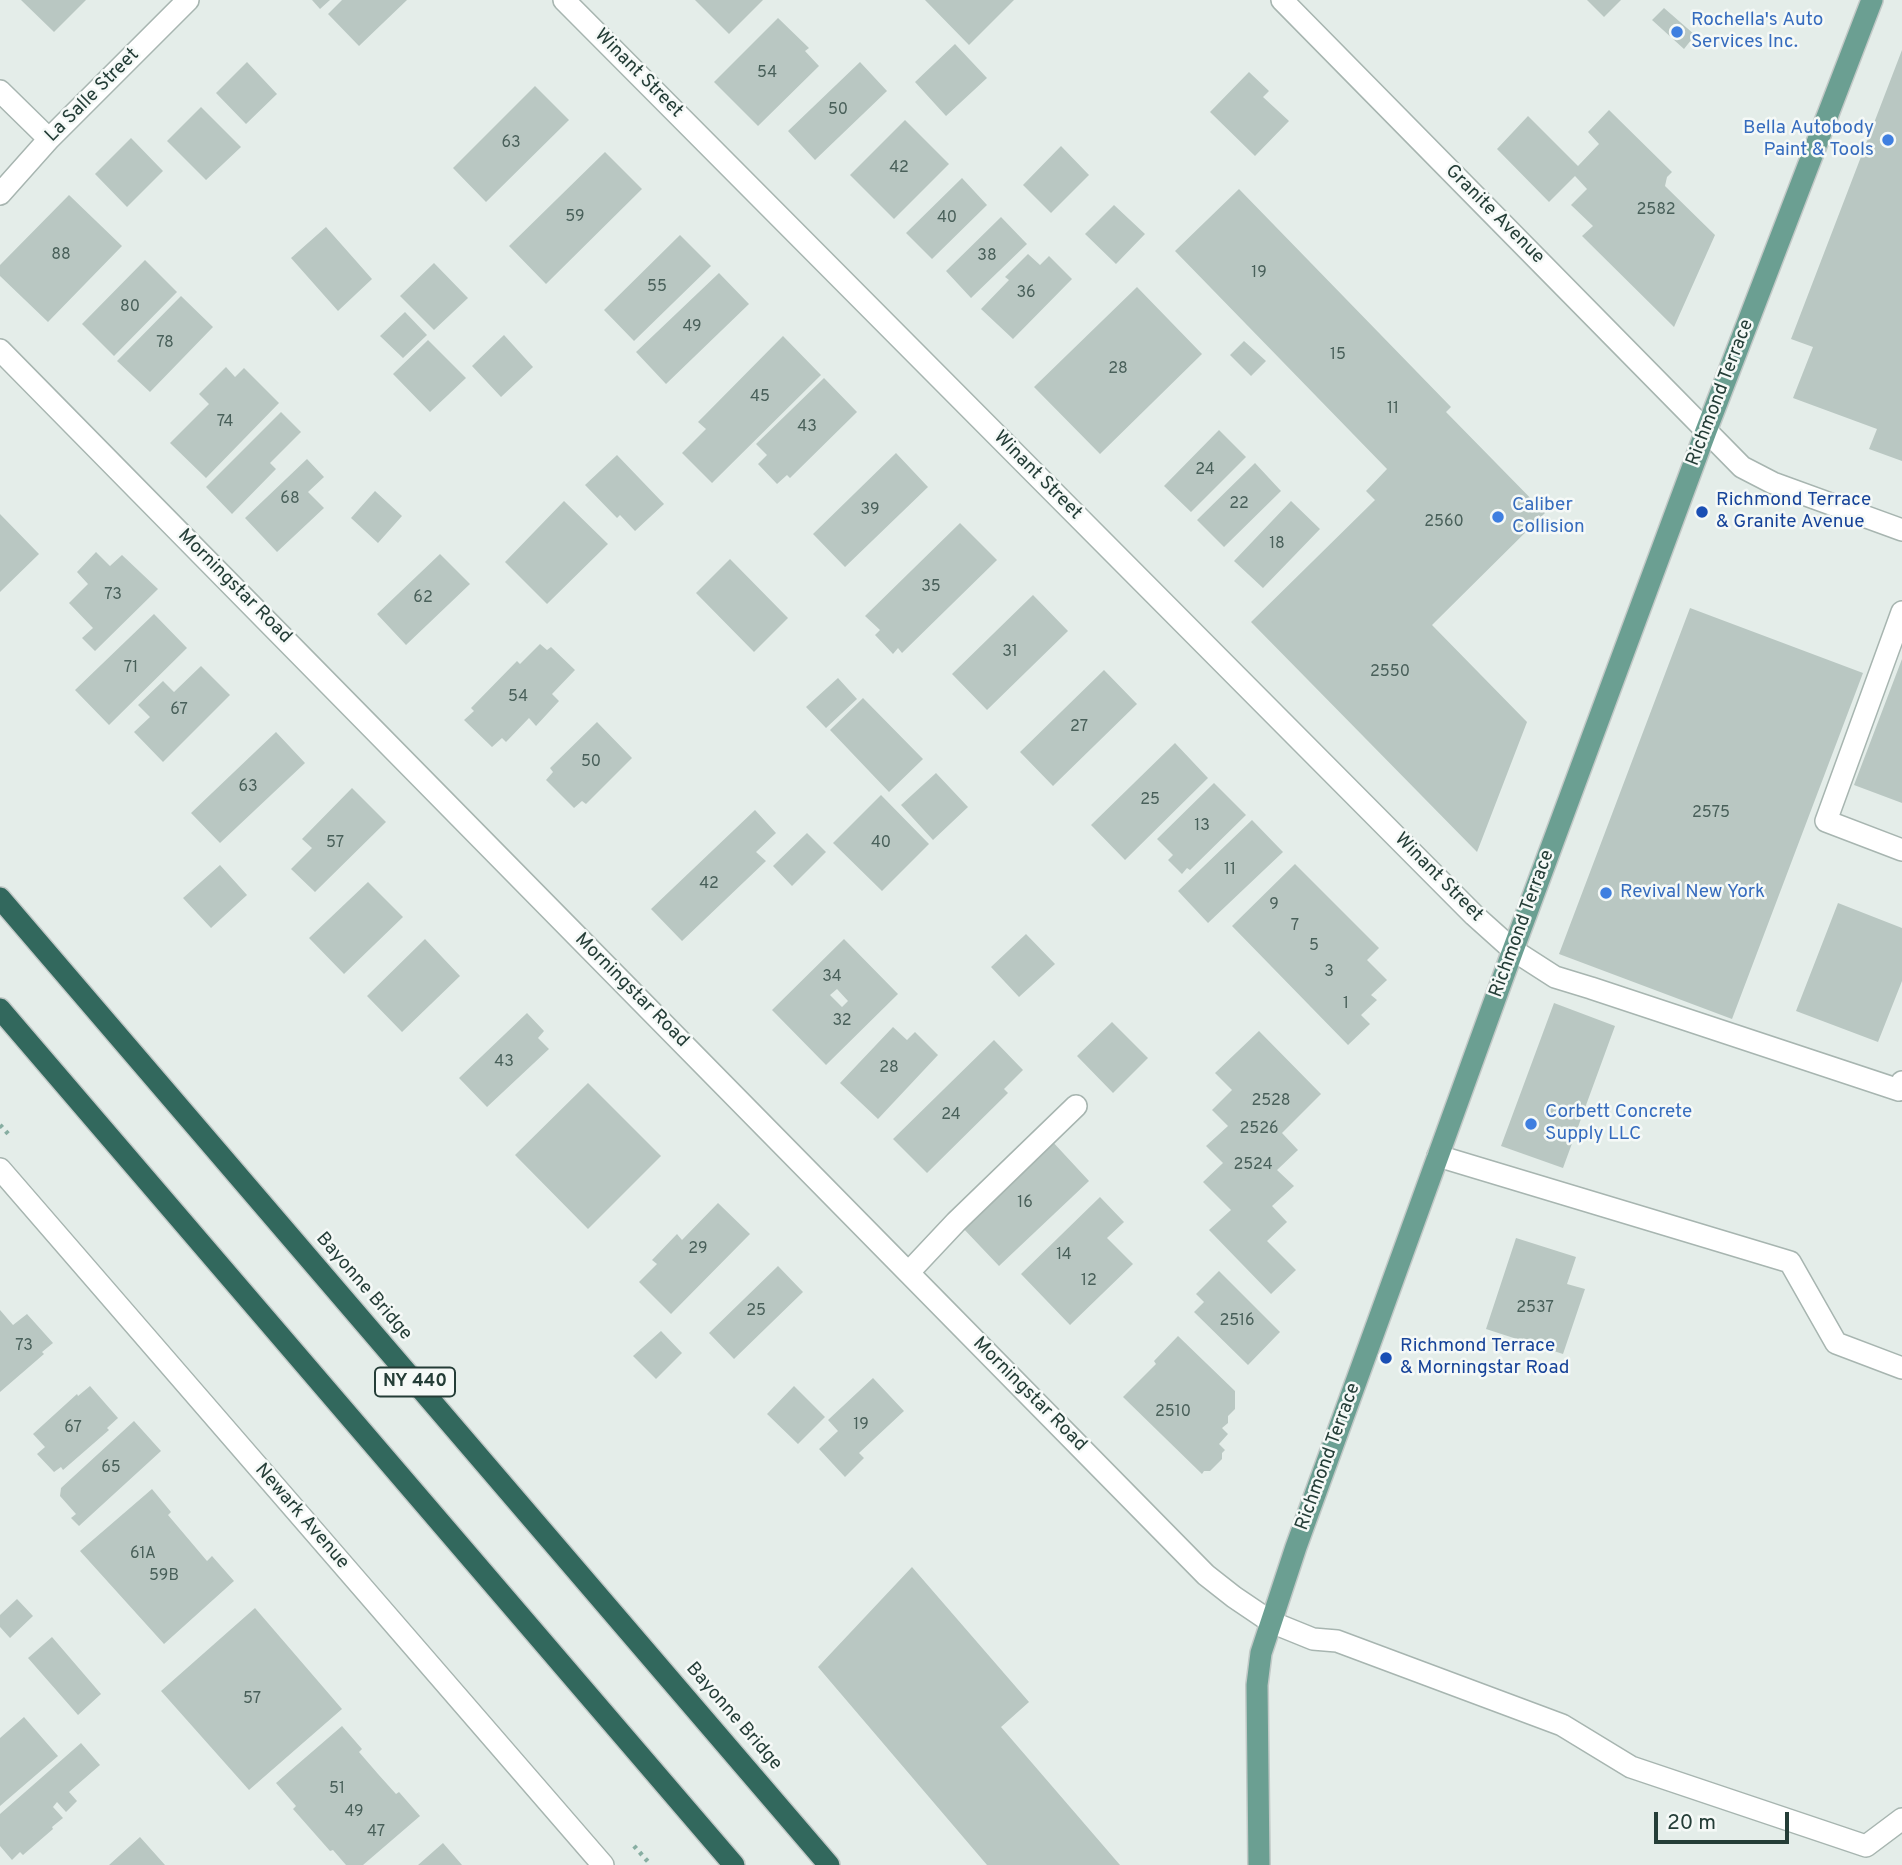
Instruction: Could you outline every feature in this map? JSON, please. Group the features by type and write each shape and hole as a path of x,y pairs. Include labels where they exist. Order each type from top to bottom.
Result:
{"highway":[{"name":"Bayonne Bridge","path":"0,898 829,1865"},
{"path":"0,1009 734,1865"}],"main road":[{"name":"Richmond Terrace","path":"1259,1865 1257,1676 1271,1622 1513,950 1706,431 1872,0"}],"street":[{"name":"La Salle Street","path":"0,194 49,139 188,0"},
{"name":"Winant Street","path":"564,0 1474,915 1513,950 1555,977 1901,1088"},
{"name":"Granite Avenue","path":"1282,0 1742,467 1773,483 1902,530"},
{"path":"0,90 49,139"},
{"name":"Morningstar Road","path":"0,350 1206,1574 1242,1603 1271,1622 1312,1639 1337,1641 1562,1725 1631,1767 1866,1846 1902,1819"},
{"path":"1902,612 1826,821 1902,850"},
{"path":"909,1272 956,1222 1076,1106"},
{"path":"1438,1156 1790,1262 1836,1343 1902,1368"},
{"name":"Newark Avenue","path":"0,1169 603,1865"}],"building":[{"path":"21,0 86,0 54,32"},
{"path":"312,0 330,0 320,9"},
{"path":"342,0 407,0 359,46 328,14"},
{"path":"695,0 763,0 729,34"},
{"path":"925,0 1014,0 969,45"},
{"path":"1587,0 1621,0 1604,17"},
{"path":"1664,8 1695,35 1684,49 1652,20"},
{"path":"778,18 809,48 805,51 819,66 758,126 714,82"},
{"path":"955,44 987,78 946,116 915,82"},
{"path":"1902,50 1902,461 1869,449 1877,429 1793,398 1813,347 1791,339"},
{"path":"247,62 277,94 246,124 216,93"},
{"path":"860,62 887,91 815,160 788,131"},
{"path":"1249,72 1269,91 1263,97 1289,121 1255,156 1210,112"},
{"path":"535,86 569,120 486,202 453,168"},
{"path":"201,107 241,147 206,180 167,141"},
{"path":"1609,110 1672,172 1667,177 1665,186 1715,235 1674,327 1582,236 1593,226 1571,205 1587,189 1575,176 1549,202 1497,149 1528,116 1578,166 1599,144 1588,132"},
{"path":"905,120 949,164 894,219 850,175"},
{"path":"131,138 163,171 127,207 95,174"},
{"path":"1061,146 1089,175 1051,213 1023,185"},
{"path":"605,152 642,189 546,284 509,246"},
{"path":"962,178 987,205 932,259 906,233"},
{"path":"1239,189 1451,407 1446,412 1545,513 1432,625 1527,722 1477,852 1251,622 1375,500 1366,491 1387,469 1175,251"},
{"path":"69,195 122,246 48,322 0,276 0,265"},
{"path":"1114,205 1145,234 1116,264 1085,234"},
{"path":"1001,217 1027,244 971,298 946,271"},
{"path":"326,227 372,279 338,311 291,258"},
{"path":"680,235 711,266 634,341 604,310"},
{"path":"1028,254 1040,265 1049,256 1072,279 1013,339 981,309 1009,280 1005,277"},
{"path":"145,260 177,292 114,356 82,324"},
{"path":"434,263 468,298 434,330 400,296"},
{"path":"719,273 749,304 666,384 636,352"},
{"path":"1137,287 1202,354 1100,454 1034,387"},
{"path":"181,296 213,327 150,392 117,361"},
{"path":"405,312 427,335 403,358 380,336"},
{"path":"504,335 533,367 501,397 472,366"},
{"path":"783,336 821,375 712,483 682,453 706,429 698,422"},
{"path":"428,340 466,378 430,412 393,374"},
{"path":"1244,341 1266,361 1251,376 1230,355"},
{"path":"226,367 235,377 244,368 279,403 206,478 170,443 209,404 199,394"},
{"path":"824,378 857,412 790,478 787,475 777,484 758,464 767,455 756,444"},
{"path":"281,412 301,432 270,463 276,469 232,514 206,487"},
{"path":"1219,430 1246,457 1191,512 1164,486"},
{"path":"896,453 928,487 845,567 813,534"},
{"path":"617,455 664,504 635,531 620,515 617,518 585,485"},
{"path":"307,459 324,477 308,492 324,508 277,552 245,518"},
{"path":"1255,463 1281,491 1224,547 1197,520"},
{"path":"375,491 402,516 378,543 351,518"},
{"path":"564,501 608,544 547,604 505,562"},
{"path":"1291,501 1320,529 1263,588 1234,561"},
{"path":"0,514 39,554 0,592"},
{"path":"960,523 997,560 902,653 898,648 893,654 875,635 880,630 865,616"},
{"path":"96,552 110,566 122,555 158,589 95,651 82,638 93,628 69,603 88,584 77,572"},
{"path":"440,554 470,584 406,645 377,614"},
{"path":"730,559 788,618 754,652 696,593"},
{"path":"1033,595 1068,631 987,710 952,674"},
{"path":"1690,608 1863,673 1732,1019 1559,954"},
{"path":"154,614 187,648 109,725 75,690"},
{"path":"540,644 547,650 551,647 575,670 552,694 559,701 536,726 529,718 506,742 502,738 492,747 464,720 474,711 471,708 517,661 520,664"},
{"path":"1902,659 1902,803 1854,785"},
{"path":"201,666 230,695 163,762 134,732 150,717 138,705 163,681 174,692"},
{"path":"1104,670 1137,704 1053,786 1020,752"},
{"path":"838,678 857,699 826,728 806,707"},
{"path":"863,698 923,759 889,792 830,730"},
{"path":"597,722 632,758 586,804 582,801 574,808 546,780 553,772 550,768"},
{"path":"276,732 305,763 220,843 191,813"},
{"path":"1175,743 1208,778 1125,860 1091,825"},
{"path":"936,773 968,807 933,840 901,805"},
{"path":"1214,783 1246,815 1190,870 1187,868 1182,874 1168,860 1173,855 1157,839"},
{"path":"352,788 386,822 315,892 291,869 312,848 302,839"},
{"path":"881,795 929,844 882,891 833,843"},
{"path":"755,810 776,833 756,852 766,861 682,941 651,909"},
{"path":"1252,820 1283,852 1208,923 1178,891"},
{"path":"807,833 826,852 792,886 773,866"},
{"path":"1295,864 1379,948 1367,960 1387,980 1371,995 1377,1000 1361,1015 1370,1024 1348,1045 1232,926"},
{"path":"220,865 247,895 211,928 183,898"},
{"path":"368,882 403,917 344,974 309,938"},
{"path":"1838,903 1902,928 1902,981 1878,1042 1796,1011"},
{"path":"1026,934 1055,964 1019,997 991,967"},
{"path":"425,939 460,976 402,1032 367,996"},
{"path":"844,939 898,994 826,1065 772,1010","holes":["837,989 848,1001 842,1007 830,995"]},
{"path":"1554,1003 1615,1026 1563,1168 1501,1146"},
{"path":"527,1013 544,1031 538,1038 549,1049 487,1107 459,1078"},
{"path":"1112,1022 1148,1058 1113,1093 1077,1056"},
{"path":"893,1027 907,1040 915,1032 938,1055 878,1119 840,1083"},
{"path":"1259,1031 1321,1094 1282,1133 1298,1150 1277,1170 1294,1186 1272,1206 1287,1222 1267,1241 1296,1270 1271,1294 1209,1230 1231,1210 1203,1182 1223,1163 1206,1146 1228,1126 1212,1110 1232,1090 1215,1073"},
{"path":"994,1040 1023,1070 1004,1089 1008,1093 927,1173 893,1139"},
{"path":"588,1083 661,1156 588,1229 515,1155"},
{"path":"1051,1140 1089,1181 999,1266 961,1226"},
{"path":"1100,1197 1124,1222 1107,1238 1133,1264 1070,1325 1021,1274"},
{"path":"718,1203 750,1234 671,1314 639,1282 657,1264 652,1260 677,1234 682,1240"},
{"path":"1516,1238 1576,1257 1567,1284 1585,1289 1563,1354 1486,1329"},
{"path":"778,1266 803,1292 734,1359 709,1333"},
{"path":"1219,1271 1280,1332 1248,1365 1194,1312 1204,1302 1196,1294"},
{"path":"0,1310 13,1325 27,1314 53,1343 0,1392"},
{"path":"661,1331 682,1353 656,1379 633,1356"},
{"path":"1178,1336 1235,1391 1235,1409 1228,1416 1228,1423 1222,1428 1228,1434 1219,1444 1225,1450 1222,1459 1210,1471 1204,1471 1202,1474 1123,1397 1156,1364 1154,1361"},
{"path":"873,1378 904,1411 859,1453 864,1458 845,1477 819,1449 838,1431 828,1420"},
{"path":"90,1386 118,1418 107,1428 109,1430 63,1470 61,1467 54,1472 37,1454 45,1447 33,1434 77,1394 78,1396"},
{"path":"794,1386 825,1417 798,1444 767,1414"},
{"path":"134,1421 161,1451 79,1526 71,1518 76,1514 60,1496 61,1488"},
{"path":"152,1489 171,1512 168,1515 207,1561 212,1556 234,1581 164,1644 80,1551"},
{"path":"912,1567 1029,1702 1001,1727 1120,1865 987,1865 818,1667"},
{"path":"17,1599 33,1616 10,1638 0,1627 0,1615"},
{"path":"255,1608 342,1709 249,1790 161,1691"},
{"path":"52,1637 101,1694 78,1715 28,1658"},
{"path":"24,1717 58,1756 0,1806 0,1738"},
{"path":"342,1726 362,1749 359,1752 378,1774 396,1794 399,1792 420,1816 363,1865 346,1865 333,1850 330,1851 293,1809 296,1806 276,1783"},
{"path":"81,1743 100,1765 69,1792 77,1801 66,1812 57,1802 53,1807 63,1818 53,1829 23,1855 20,1852 12,1860 0,1846 0,1814"},
{"path":"140,1837 165,1865 109,1865"},
{"path":"443,1843 462,1865 418,1865"}],"place":[{"name":"Rochella's Auto Services Inc.","path":"1677,32"},
{"name":"Bella Autobody Paint & Tools","path":"1888,140"},
{"name":"Richmond Terrace & Granite Avenue","path":"1702,512"},
{"name":"Caliber Collision","path":"1498,517"},
{"name":"Revival New York","path":"1606,893"},
{"name":"Corbett Concrete Supply LLC","path":"1531,1124"},
{"name":"Richmond Terrace & Morningstar Road","path":"1386,1358"}]}
